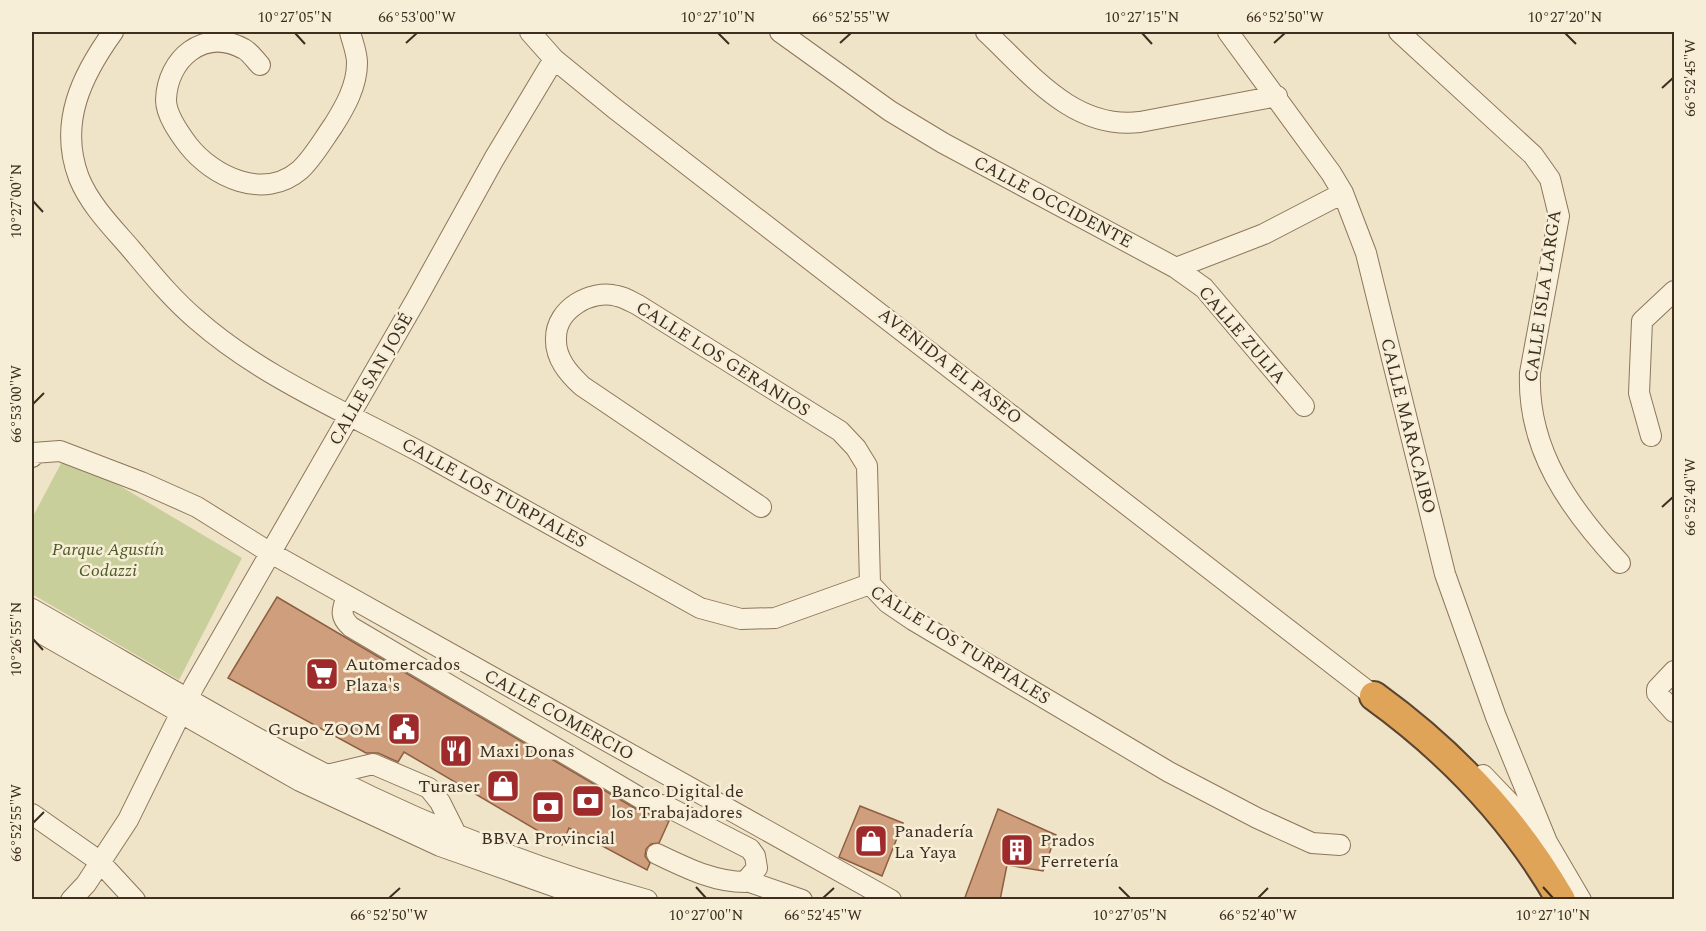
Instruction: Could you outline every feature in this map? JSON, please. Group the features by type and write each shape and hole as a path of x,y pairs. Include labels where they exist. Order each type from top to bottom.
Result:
{"highway":[{"path":"1374,696 1418,728 1493,804 1551,892"}],"street":[{"name":"CALLE LOS TURPIALES","path":"113,32 86,72 72,111 74,154 79,177 101,214 157,280 198,321 249,358 700,608 741,619 775,618 870,585 888,603 913,620 1169,772 1257,818 1312,843 1340,845"},
{"path":"260,65 246,50 220,41 207,43 178,61 169,78 166,100 167,109 185,142 207,165 230,179 264,184 274,182 299,170 322,142 343,110 354,86 357,63 350,32"},
{"name":"CALLE OCCIDENTE","path":"780,32 890,111 943,143 1176,268"},
{"path":"986,32 1066,105 1100,120 1120,124 1140,122 1277,96"},
{"name":"CALLE MARACAIBO","path":"1228,32 1277,96 1343,193 1366,253 1445,574 1496,717 1547,842"},
{"name":"CALLE ISLA LARGA","path":"1399,32 1533,154 1543,166 1552,185 1559,216 1530,373 1533,418 1551,474 1591,532 1620,563"},
{"name":"AVENIDA EL PASEO","path":"536,34 554,59 1374,696 1397,706 1459,751 1547,842 1581,900"},
{"name":"CALLE SAN JOSÉ","path":"71,900 86,884 128,820 185,705 269,552 350,415 494,159 554,59"},
{"path":"1176,268 1264,234 1343,193"},
{"name":"CALLE ZULIA","path":"1176,268 1204,288 1304,406"},
{"path":"1651,436 1639,393 1642,321 1674,291"},
{"name":"CALLE LOS GERANIOS","path":"761,507 589,391 567,372 558,354 556,338 559,322 568,310 581,300 598,295 617,295 638,305 840,431 856,448 867,466 870,585"},
{"name":"CALLE COMERCIO","path":"32,452 60,451 141,482 197,507 269,552 891,900"},
{"path":"347,596 341,613 343,620 351,627 642,799 670,808 750,849 755,856 757,868 747,881"},
{"path":"32,609 185,705 300,781 440,846 593,900"},
{"path":"32,628 327,775 456,834 531,864 647,900"},
{"path":"1674,671 1657,693 1674,712"},
{"path":"327,775 373,764 389,769 429,788 440,802 456,834"},
{"path":"32,814 99,861 135,900"},
{"path":"657,854 712,878 747,881 802,900"}],"green space":[{"name":"Parque Agustín Codazzi","path":"66,454 242,558 179,680 32,594 32,518"}],"building":[{"path":"277,597 636,809 669,821 659,843 651,844 646,849 645,856 650,863 647,870 569,828 562,845 404,752 398,762 378,753 366,753 228,678"},
{"name":"Panadería La Yaya","path":"860,806 903,823 882,876 839,857"},
{"name":"Prados Ferretería","path":"998,809 1056,835 1043,871 1007,865 1000,900 964,900"}],"place":[{"name":"Automercados Plaza's","path":"322,674"},
{"name":"Grupo ZOOM","path":"404,729"},
{"name":"Maxi Donas","path":"456,751"},
{"name":"Turaser","path":"503,786"},
{"name":"Banco Digital de los Trabajadores","path":"588,801"},
{"name":"BBVA Provincial","path":"548,807"},
{"name":"Panadería La Yaya","path":"871,841"},
{"name":"Prados Ferretería","path":"1017,850"}]}
